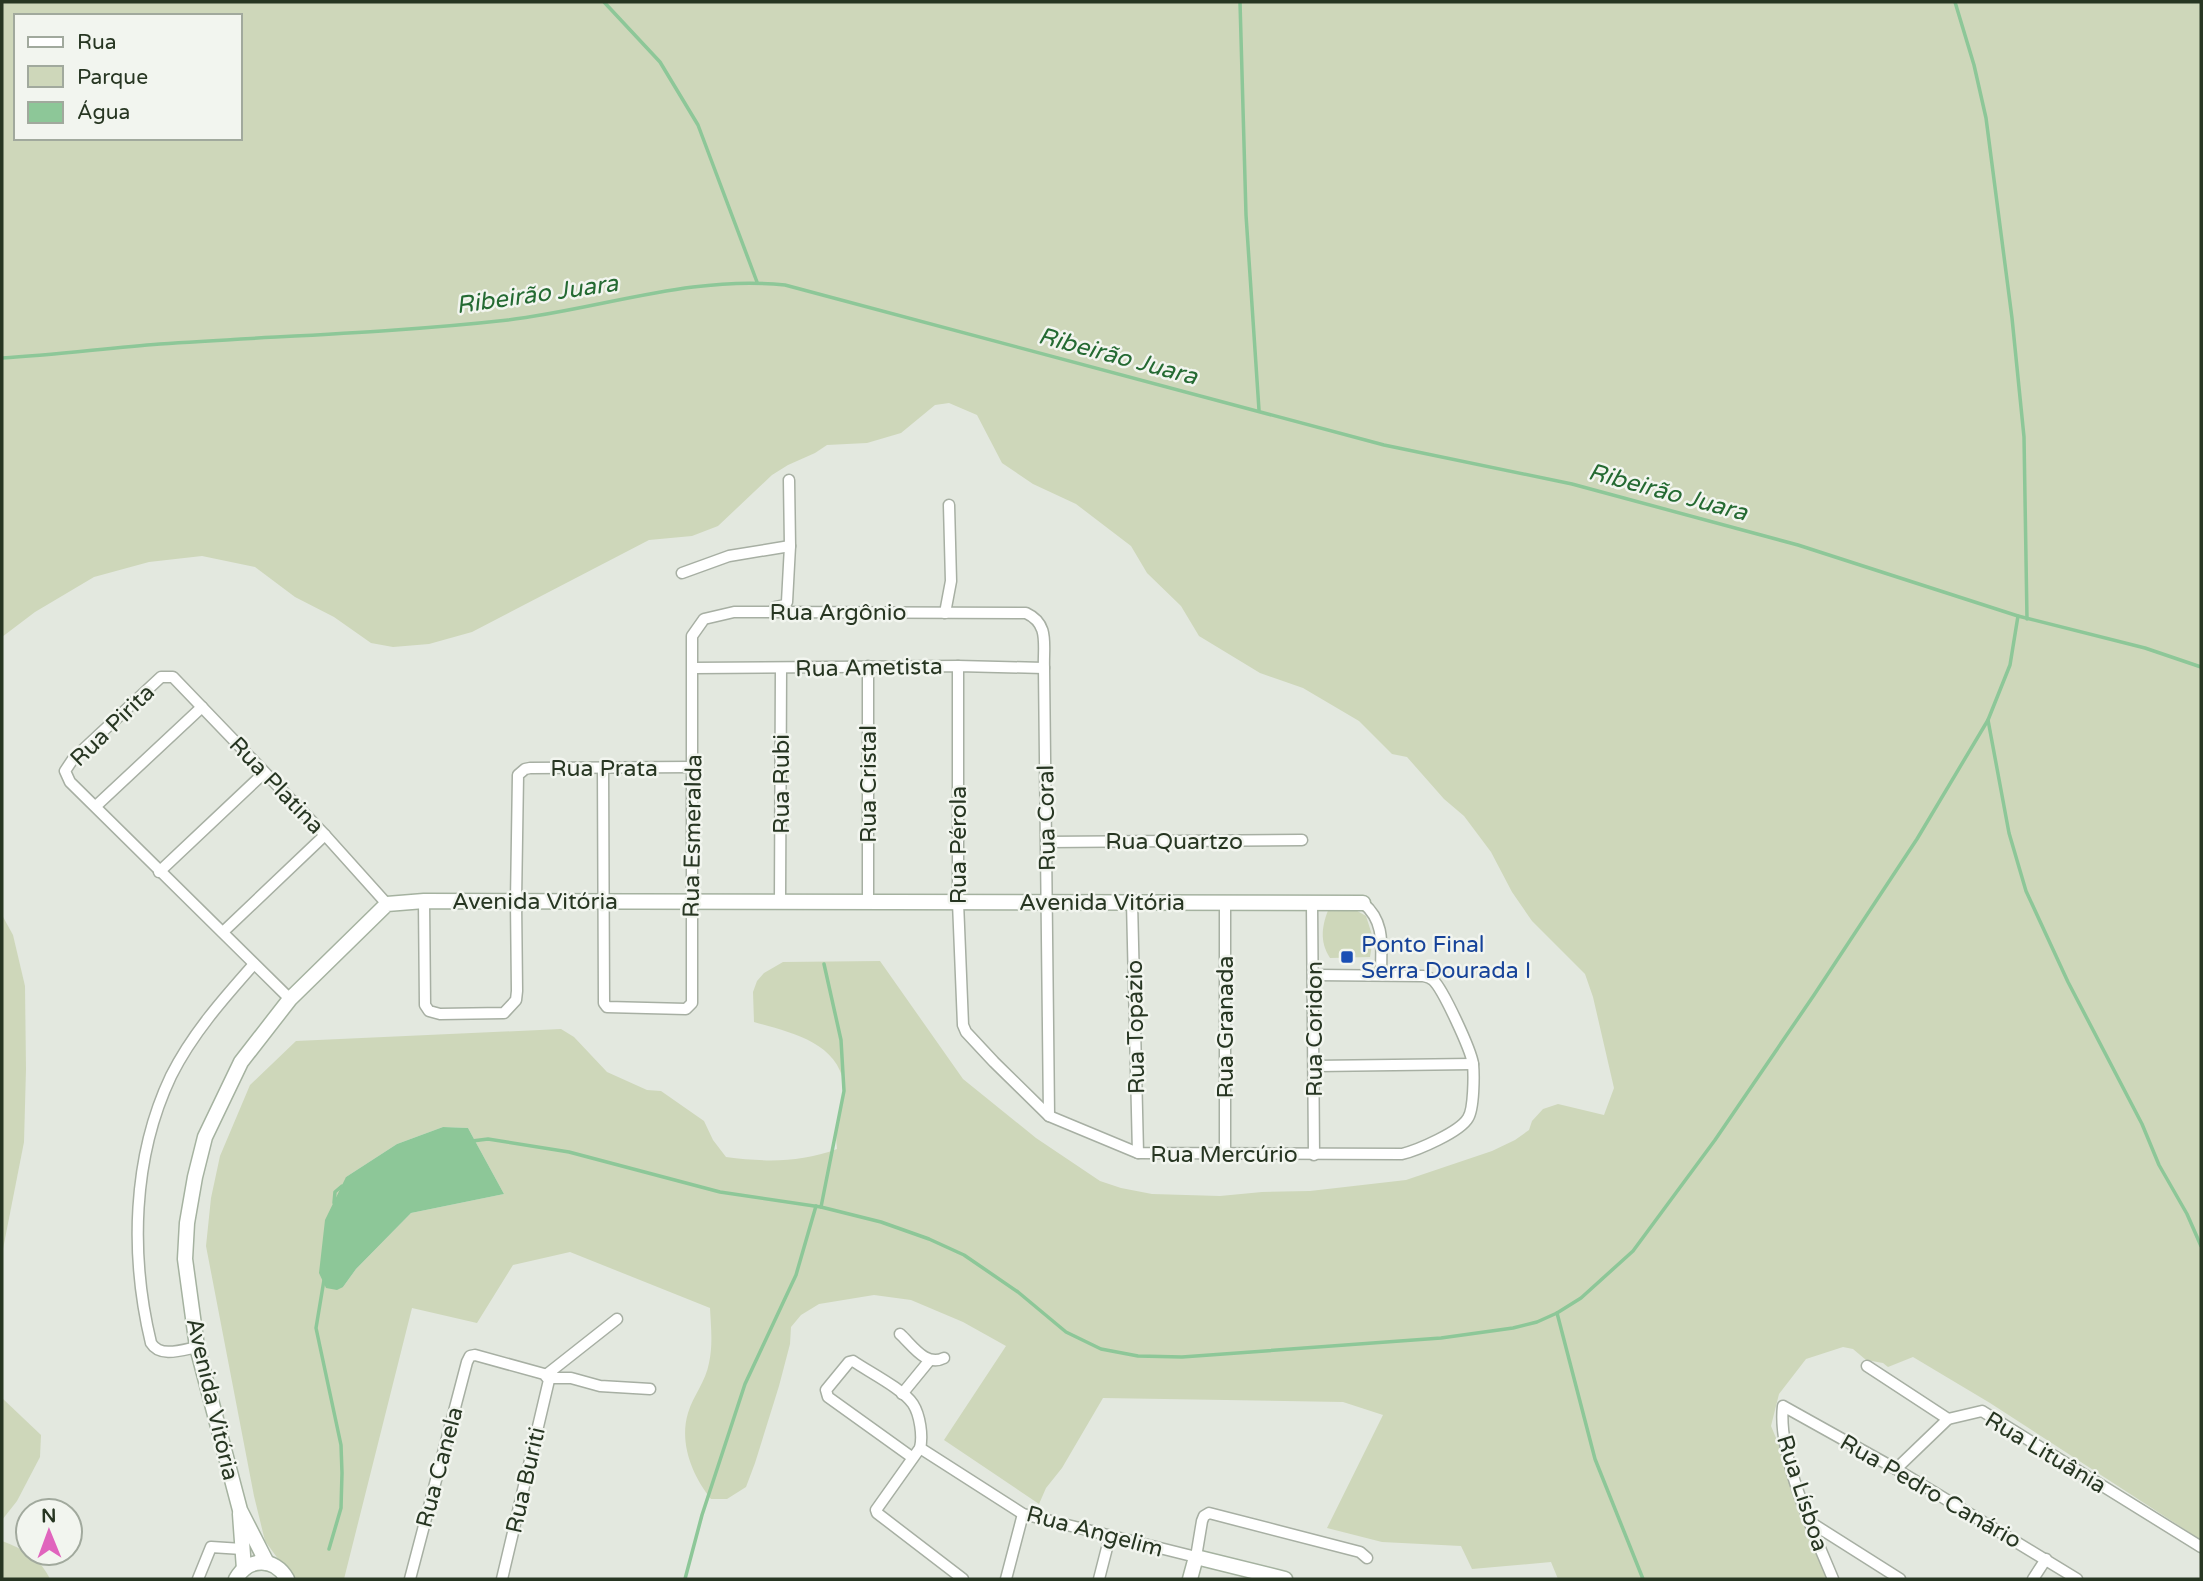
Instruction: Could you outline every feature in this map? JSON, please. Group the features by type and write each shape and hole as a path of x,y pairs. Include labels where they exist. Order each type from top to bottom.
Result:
{"street":[{"path":"734,612 786,604 790,546 789,480"},
{"path":"945,612 951,581 949,505"},
{"path":"682,573 729,556 790,546"},
{"name":"Rua Argônio","path":"694,668 692,636 704,619 734,612 1026,613"},
{"name":"Rua Coral","path":"1026,613 1036,617 1043,625 1049,1116"},
{"name":"Rua Cristal","path":"868,666 868,902"},
{"name":"Rua Pérola","path":"958,666 958,902 963,1025"},
{"name":"Rua Ametista","path":"694,668 1044,668"},
{"name":"Rua Esmeralda","path":"605,901 604,1003 607,1007 689,1008 692,1003 694,668"},
{"name":"Rua Rubi","path":"780,901 781,668"},
{"name":"Rua Platina","path":"161,677 173,677 325,835 387,904"},
{"name":"Rua Pirita","path":"96,806 65,774 67,765 161,677"},
{"path":"202,707 96,806 159,872 290,999"},
{"path":"603,767 605,901"},
{"name":"Rua Prata","path":"516,901 516,785 518,775 525,769 693,767"},
{"path":"159,872 264,773"},
{"path":"223,932 325,835"},
{"name":"Rua Quartzo","path":"1047,842 1302,840"},
{"path":"424,901 425,1005 433,1014 492,1015 509,1011 516,1000 516,901"},
{"name":"Avenida Vitória","path":"240,1574 240,1510 197,1347 185,1259 191,1200 205,1137 241,1062 290,999 387,904 424,901 1363,903"},
{"name":"Rua Topázio","path":"1132,902 1138,1153"},
{"name":"Rua Granada","path":"1225,902 1225,1153"},
{"path":"1363,903 1373,911 1379,921 1381,974"},
{"name":"Rua Coridon","path":"1312,904 1314,1154"},
{"path":"197,1347 160,1352 153,1348 151,1343 138,1261 143,1167 158,1107 172,1074 215,1009 254,964"},
{"path":"1314,975 1381,974 1430,978 1436,983 1469,1048 1473,1064 1315,1066"},
{"name":"Rua Mercúrio","path":"963,1025 993,1062 1049,1116 1138,1153 1402,1154 1431,1144 1469,1117 1473,1064"},
{"path":"548,1378 617,1319"},
{"path":"901,1334 929,1361 937,1362 944,1358"},
{"name":"Rua Canela","path":"410,1579 470,1356 478,1355 548,1378"},
{"name":"Rua Angelim","path":"902,1394 853,1361 849,1362 826,1390 828,1397 916,1453 1024,1514 1285,1579"},
{"path":"929,1361 902,1394 914,1405 922,1437 916,1453 876,1510 963,1579"},
{"path":"1867,1366 1948,1419"},
{"path":"548,1378 570,1378 600,1386 650,1389"},
{"name":"Rua Buriti","path":"502,1579 548,1378"},
{"name":"Rua Pedro Canário","path":"1783,1406 1896,1469 2077,1579"},
{"name":"Rua Lísboa","path":"1783,1406 1781,1424 1787,1457 1833,1579"},
{"name":"Rua Lituânia","path":"1896,1469 1948,1419 1975,1411 1987,1413 2201,1547"},
{"name":"Avenida Vitória","path":"240,1510 267,1563"},
{"path":"1190,1579 1202,1521 1209,1513 1360,1552 1367,1559"},
{"path":"1006,1579 1024,1514"},
{"path":"1810,1522 1900,1579"},
{"path":"1099,1579 1110,1536"},
{"path":"198,1579 211,1547 242,1549"},
{"path":"2033,1579 2046,1559"},
{"path":"240,1574 255,1563 267,1563 281,1570 287,1579"}],"green space":[{"path":"2,2 2201,2 2201,1540 1990,1403 1913,1357 1888,1367 1883,1363 1866,1360 1853,1349 1843,1347 1806,1359 1779,1394 1771,1426 1805,1507 1828,1579 1558,1579 1551,1562 1472,1569 1461,1546 1382,1542 1327,1528 1383,1415 1343,1402 1103,1398 1062,1468 1046,1488 1039,1504 944,1440 1006,1346 963,1322 911,1300 874,1295 819,1304 801,1315 791,1327 790,1344 779,1386 746,1487 727,1499 711,1499 693,1469 685,1436 688,1413 709,1363 710,1308 570,1252 513,1265 477,1323 412,1308 344,1579 292,1578 265,1541 206,1246 211,1198 220,1156 250,1085 296,1041 561,1029 574,1037 607,1072 647,1090 661,1091 704,1121 713,1140 726,1157 754,1160 795,1159 837,1149 844,1084 840,1069 821,1048 796,1035 754,1022 753,992 757,981 764,973 783,962 880,961 963,1079 1036,1138 1100,1181 1121,1188 1152,1194 1220,1196 1310,1191 1406,1180 1492,1151 1515,1140 1529,1130 1532,1121 1543,1109 1558,1104 1604,1115 1614,1088 1593,997 1585,974 1532,921 1512,892 1491,852 1464,816 1444,799 1407,757 1392,754 1359,721 1303,688 1260,673 1199,636 1181,606 1147,573 1131,546 1076,504 1033,484 1002,463 977,415 949,403 935,405 901,433 867,443 827,445 788,465 772,475 718,526 692,536 649,540 472,632 429,644 393,647 371,643 334,617 295,597 255,567 202,556 149,562 94,577 35,612 2,637","holes":["443,1127 468,1128 504,1194 411,1213 356,1269 343,1287 346,1177 397,1144"]},
{"path":"1345,904 1366,916 1373,938 1370,957 1330,958 1327,952 1323,933 1329,908"},
{"path":"2,915 13,935 25,986 26,1069 24,1142 2,1254"},
{"path":"2,1398 41,1435 40,1457 19,1497 14,1497 14,1505 2,1520"},
{"path":"2,1541 14,1546 14,1567 42,1567 50,1579 2,1579"}],"water":[{"path":"443,1127 468,1128 504,1194 411,1213 356,1269 343,1287 337,1290 326,1288 319,1273 325,1220 346,1177 397,1144"}],"waterway":[{"path":"604,2 660,62 698,125 757,282"},
{"path":"1240,2 1246,215 1259,410"},
{"path":"1955,2 1986,118 2012,318 2024,437 2027,619"},
{"name":"Ribeirão Juara","path":"2,358 160,344 508,320 680,289 750,283 785,285 1384,445 1572,484 1798,545 2018,616 2145,648 2201,667"},
{"path":"472,1141 488,1139 569,1152 720,1192 821,1207 881,1222 964,1255 1018,1292 1066,1332 1101,1349 1138,1356 1182,1357 1441,1338 1537,1322 1581,1298 1633,1251 1715,1140 1814,995 1917,839 1988,720 2010,665 2018,616"},
{"path":"1988,720 2009,833 2026,891 2068,982 2142,1124 2159,1165 2187,1214 2201,1246"},
{"path":"821,1207 844,1091 841,1040 824,964"},
{"path":"334,1203 335,1192 342,1186"},
{"path":"685,1579 702,1515 745,1384 796,1275 816,1206"},
{"path":"324,1280 316,1328 341,1445 342,1473 341,1508 329,1549"},
{"path":"1557,1313 1595,1459 1643,1579"}],"place":[{"name":"Ponto Final Serra Dourada I","path":"1347,957"}]}
